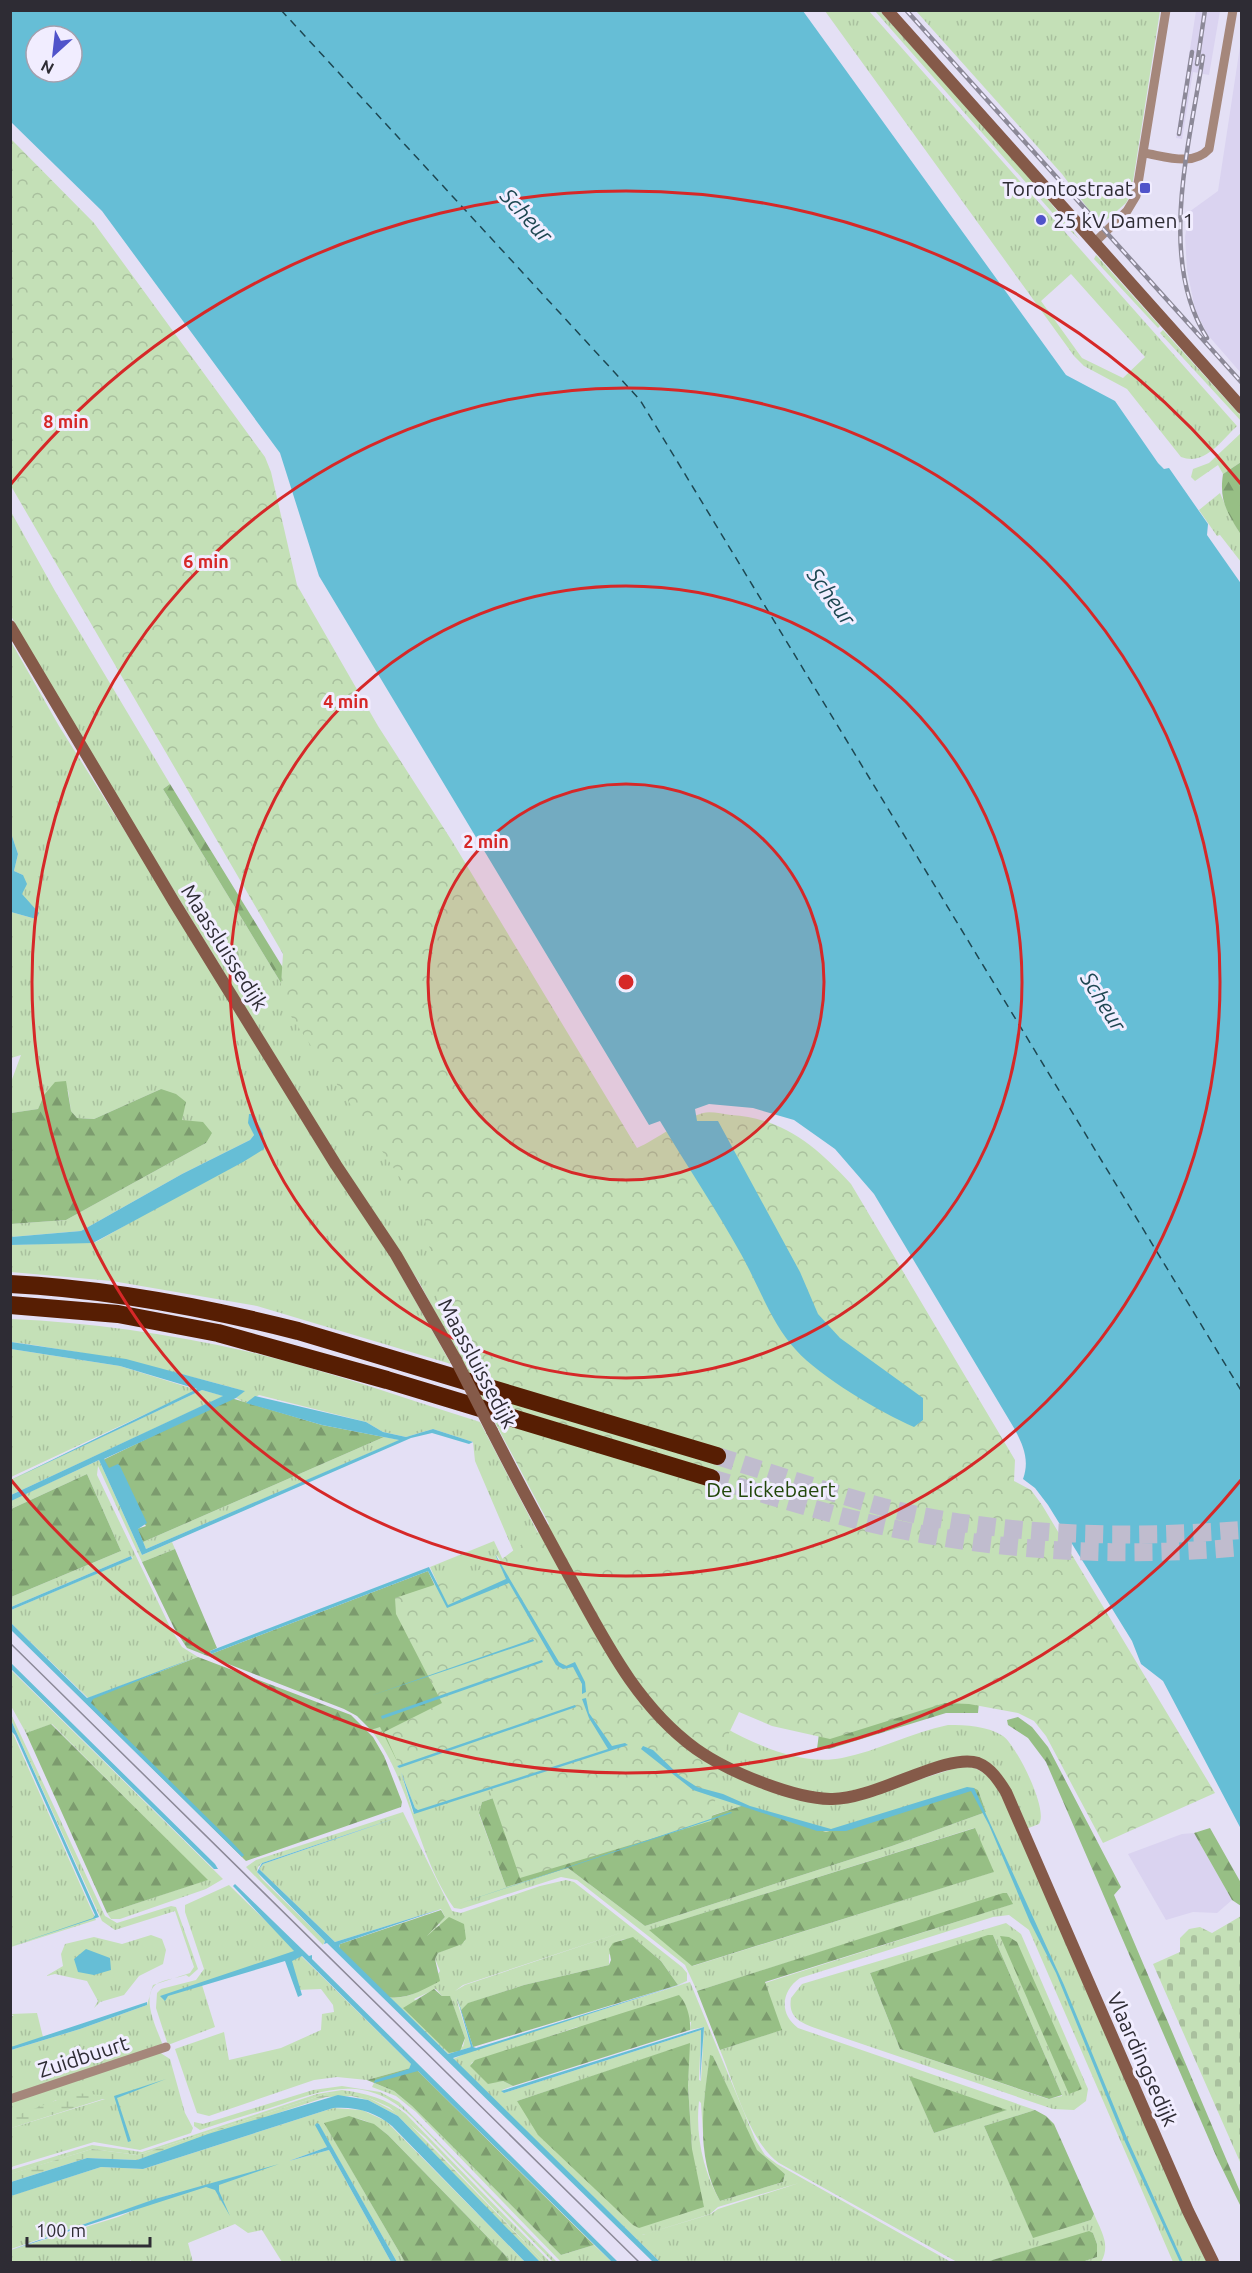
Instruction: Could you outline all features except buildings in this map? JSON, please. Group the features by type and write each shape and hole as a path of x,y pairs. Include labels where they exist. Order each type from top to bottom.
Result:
{"highway":[{"path":"10,1284 104,1292 162,1300 245,1318 717,1456"},
{"path":"10,1305 118,1314 228,1335 387,1380 711,1478"}],"street":[{"path":"887,10 1242,408"},
{"path":"1094,243 1133,203 1144,153 1166,10"},
{"path":"1144,153 1190,159 1203,155 1209,149 1233,10"},
{"name":"Maassluissedijk","path":"10,626 174,902 336,1165 396,1255 456,1360 582,1600 629,1679 660,1717 695,1748 744,1775 804,1795 831,1799 861,1795 962,1761 980,1764 996,1776 1006,1792 1039,1870"},
{"name":"Vlaardingsedijk","path":"1039,1870 1213,2262"},
{"name":"Zuidbuurt","path":"10,2099 166,2047"}],"shaded area":[{"path":"1196,11 1220,11 1209,75 1193,72 1182,139 1176,138"},
{"path":"1241,40 1241,373 1207,334 1195,309 1187,270 1185,237 1189,212 1218,191"},
{"path":"1194,1833 1232,1900 1217,1913 1193,1912 1166,1920 1128,1854 1182,1834"}],"green space":[{"path":"825,11 869,11 1237,426 1219,445 1205,455 1190,459 1181,457 1127,389 1084,366 1074,356","holes":["1071,274 1145,357 1123,378 1082,358 1041,301"]},
{"path":"875,11 880,11 1038,187 1079,239 1057,218"},
{"path":"916,11 1160,11 1131,194 1126,203 1103,223 1098,222 1062,174"},
{"name":"De Lickebaert","path":"11,139 94,223 265,457 271,472 297,585 378,726 452,841 637,1148 687,1119 703,1113 713,1112 750,1117 783,1128 798,1137 825,1158 851,1184 1015,1460 1014,1481 1031,1490 1042,1505 1215,1793 1103,1843 1046,1736 1034,1721 1018,1713 969,1704 945,1703 830,1739 772,1726 739,1712 729,1733 711,1821 520,1878 490,1791 420,1812 384,1732 442,1703 396,1614 395,1598 494,1565 549,1524 448,1334 438,1301 424,1213 280,1000 283,954 11,486"},
{"path":"1096,255 1160,326 1158,328 1094,259"},
{"path":"1163,330 1241,416 1241,421 1160,333"},
{"path":"1241,433 1241,462 1223,474 1218,465 1195,481 1191,477 1193,469 1209,463"},
{"path":"1241,462 1241,535 1225,506 1222,483 1223,474"},
{"path":"1220,493 1241,535 1241,562 1220,535 1217,536 1199,510"},
{"path":"10,510 55,591 170,784 163,789 292,1001 424,1204 455,1349 419,1282 351,1180 52,691 11,616"},
{"path":"10,640 59,726 376,1231 451,1364 257,1306 112,1281 11,1272 11,1245 96,1242 131,1222 263,1133 253,1115 251,1127 254,1135 250,1140 182,1174 81,1231 11,1237 11,1224 66,1220 206,1143 181,1121 161,1089 94,1119 77,1118 71,1111 68,1090 44,1095 38,1109 11,1113 11,1082 21,1055 11,1058 11,912 36,919 22,894 23,875 14,871 18,854 10,830"},
{"path":"170,784 293,984 292,1001 163,789"},
{"path":"66,1081 71,1111 77,1118 94,1119 161,1089 176,1094 186,1102 182,1120 203,1122 212,1133 206,1143 66,1220 11,1224 11,1113 38,1109 44,1095 55,1082"},
{"path":"11,1319 129,1330 245,1351 334,1375 480,1422 550,1556 525,1578 475,1461 473,1442 433,1429 406,1437 383,1432 366,1422 259,1395 246,1403 236,1398 244,1391 185,1375 100,1356 11,1342"},
{"path":"11,1349 120,1366 197,1390 11,1477"},
{"path":"202,1390 224,1396 11,1495 10,1480"},
{"path":"231,1398 322,1425 384,1437 143,1542 137,1529 146,1526 103,1460"},
{"path":"384,1437 400,1440 146,1549 143,1542"},
{"path":"99,1460 142,1555 172,1542 175,1549 142,1562 98,1466 97,1475 171,1629 182,1647 198,1657 88,1698 11,1623 11,1610 133,1558 131,1556 11,1607 11,1597 121,1551 87,1474 11,1509 10,1501"},
{"path":"87,1474 121,1551 11,1597 11,1509"},
{"path":"494,1541 511,1577 496,1554 499,1563 446,1602 430,1567"},
{"path":"175,1549 217,1648 210,1651 211,1654 428,1571 443,1603 560,1700 396,1759 380,1727 371,1730 357,1716 344,1709 187,1648 174,1628 142,1562"},
{"path":"556,1649 564,1661 579,1654 640,1714 693,1752 742,1779 794,1797 820,1802 846,1803 962,1766 977,1769 988,1776 1004,1799 1208,2262 1173,2262 1029,1930 1009,1915 993,1917 800,1978 789,1989 785,2009 798,2028 1035,2110 984,2126 1033,2237 1091,2220 1094,2214 1105,2244 1101,2262 1082,2262 1097,2257 1097,2244 1093,2233 1089,2232 986,2262 957,2262 779,2163 769,2154 751,2127 720,2050 781,2030 765,1983 1012,1904 1007,1893 697,1991 685,1965 577,1880 561,1877 461,1909 454,1908 431,1865 395,1772 371,1730 380,1726 397,1759 560,1700 541,1655 549,1652 561,1669 573,1666 582,1684 582,1693 586,1692 585,1682 575,1663 566,1667 559,1662 553,1650","holes":["585,1698 589,1713 612,1747 625,1743 628,1745 413,1813 401,1772 415,1808 418,1810 608,1749 589,1718 583,1700","574,1705 576,1708 399,1768 397,1766","551,1722 562,1754 420,1802 409,1771","629,1751 645,1760 671,1784 712,1806 710,1816 744,1805 826,1832 974,1788 978,1790 986,1812 892,1846 645,1926 568,1868 506,1887 479,1814 482,1802","974,1828 993,1872 693,1966 650,1930","910,2077 1006,2110 934,2133"]},
{"path":"198,1657 351,1715 373,1737 384,1756 402,1802 401,1807 246,1861 84,1701"},
{"path":"10,1669 223,1879 206,1889 120,1919 111,1919 107,1913 207,1880 52,1724 26,1733 11,1706"},
{"path":"928,1700 979,1702 978,1713 946,1713 829,1749 817,1749 820,1726"},
{"path":"10,1712 105,1916 117,1923 171,1906 176,1907 198,1969 189,1977 186,1975 174,1978 190,1973 194,1967 175,1911 115,1930 102,1921 11,1720"},
{"path":"1018,1717 1032,1727 1048,1747 1121,1887 1114,1895 1241,2194 1241,2207 1217,2158 1046,1762 1028,1738 1008,1725 1007,1720"},
{"path":"51,1724 208,1880 107,1913 26,1733"},
{"path":"948,1725 984,1728 1003,1736 1009,1742 1030,1778 1039,1806 1041,1817 1039,1824 1026,1829 983,1761 877,1788 816,1793 767,1780 721,1759 724,1727 781,1753 827,1760 855,1755"},
{"path":"10,1727 96,1920 11,1947 10,1947"},
{"path":"621,1753 711,1816 744,1805 826,1832 974,1788 978,1790 986,1812 892,1846 645,1926 568,1868 506,1887 479,1813 482,1802"},
{"path":"403,1812 452,1911 461,1913 540,1886 566,1880 574,1882 682,1967 687,1973 687,1981 678,1985 661,1961 634,1938 621,1940 609,1955 609,1965 524,1985 469,2003 461,2010 456,1998 471,2047 448,2054 389,1997 404,1997 425,1987 440,1971 435,1959 438,1953 465,1941 439,1924 435,1931 427,1936 445,1917 441,1909 335,1942 259,1869 263,1864 402,1816 262,1863 258,1867 257,1872 262,1879 325,1941 323,1945 246,1867 256,1860","holes":["626,1931 465,1985 455,1991 463,1985","436,1989 442,1996 450,1997 465,2038 463,2047 414,1999"]},
{"path":"975,1828 994,1872 692,1966 649,1930"},
{"path":"1210,1828 1241,1883 1241,1906 1232,1900 1194,1833"},
{"path":"229,1885 414,2067 367,2080 337,2077 314,2080 209,2116 197,2113 175,2049 224,2032 229,2060 281,2048 321,2030 322,2014 334,2012 333,2005 321,1989 297,1990 284,1956 202,1985 215,2027 168,2045 156,2008 157,1993 161,1989 196,1980 204,1969 185,1912 185,1905"},
{"path":"1007,1893 1013,1904 765,1982 782,2030 720,2050 697,1991"},
{"path":"441,1910 445,1917 427,1936 449,1917 464,1924 466,1939 462,1944 438,1953 435,1959 440,1981 415,1993 402,1997 389,1997 339,1948 340,1944"},
{"path":"1241,1916 1242,2162 1240,2162 1153,1964 1180,1952 1180,1938 1189,1929 1200,1927 1212,1933"},
{"path":"1006,1923 1021,1934 1088,2089 1086,2101 1074,2110 1053,2109 809,2026 796,2018 791,2010 791,1998 802,1984","holes":["993,1935 1062,2096 1048,2099 900,2049 870,1973"]},
{"path":"151,1935 162,1939 166,1950 163,1964 139,1976 124,1995 100,2002 94,2008 98,2001 87,1981 55,1974 46,1976 63,1966 61,1954 65,1944 94,1937 122,1944"},
{"path":"993,1935 1062,2095 1049,2099 900,2049 870,1973"},
{"path":"1000,1936 1009,1937 1017,1942 1082,2089 1069,2094"},
{"path":"633,1937 661,1961 678,1985 473,2047 461,2010 468,2003 524,1985 609,1965 611,1960 609,1949 613,1943"},
{"path":"690,1982 755,2139 765,2155 777,2164 951,2262 660,2262 453,2059 471,2051","holes":["691,2022 690,2030 704,2027 701,2081 699,2080 701,2030 504,2093 502,2090 513,2086 503,2081 495,2082 471,2063 577,2027","689,2044 688,2085 692,2149 517,2101","710,2056 713,2056 756,2150 785,2174 783,2182 720,2201 709,2178 702,2154 698,2114 699,2101 704,2149 704,2102","799,2183 718,2209 711,2214 642,2235 710,2214 718,2207"]},
{"path":"434,1989 442,1996 450,1996 465,2038 460,2051 449,2053 403,2008"},
{"path":"150,1995 151,2012 162,2043 160,2048 11,2097 11,2050 147,2005"},
{"path":"679,1995 688,2011 690,2030 513,2086 503,2081 488,2084 470,2066 475,2060"},
{"path":"37,2013 43,2037 11,2048 10,2016 14,2016 11,2014"},
{"path":"690,2043 688,2085 692,2149 704,2207 639,2228 633,2225 538,2135 517,2101"},
{"path":"159,2052 170,2059 185,2113 193,2128 191,2133 140,2150 94,2142 11,2167 11,2128 105,2099 56,2100 42,2108 11,2118 10,2101"},
{"path":"710,2055 713,2056 757,2150 785,2174 783,2182 720,2201 712,2184 704,2148 703,2111"},
{"path":"414,2067 594,2245 561,2255 412,2106 394,2091 367,2080"},
{"path":"909,2076 1007,2110 934,2133"},
{"path":"374,2083 394,2091 412,2106 561,2255 594,2245 612,2262 561,2262 416,2112 396,2096 372,2087"},
{"path":"342,2086 380,2092 399,2102 557,2262 553,2262 412,2117 394,2103 377,2094 343,2089 326,2091 200,2130 194,2126 194,2122 203,2124 313,2090"},
{"path":"342,2090 376,2098 406,2114 550,2262 544,2262 425,2137 389,2107 369,2098 329,2093 138,2155 92,2149 11,2174 11,2170 92,2145 142,2152 317,2094"},
{"path":"75,2093 101,2095 106,2098 11,2128 10,2118"},
{"path":"329,2093 354,2094 369,2098 401,2115 544,2262 540,2262 530,2253 398,2116 368,2100 352,2096 326,2097 137,2160 87,2158 11,2182 10,2174 92,2149 138,2155"},
{"path":"333,2108 362,2110 386,2121 525,2262 508,2262 508,2258 388,2135 373,2124 351,2118 325,2124 405,2262 397,2262 318,2123 327,2147 289,2161 329,2150 391,2262 282,2262 262,2230 248,2233 235,2224 188,2243 193,2262 132,2262 130,2260 130,2262 11,2262 11,2250 118,2217 178,2192 11,2249 10,2196 101,2167 143,2169"},
{"path":"1035,2110 1054,2124 1094,2214 1091,2220 1033,2238 984,2126"},
{"path":"349,2116 374,2124 388,2135 508,2258 508,2262 405,2262 324,2123"},
{"path":"1089,2231 1093,2233 1097,2244 1097,2257 1082,2262 986,2262"}],"water":[{"name":"Scheur","path":"10,11 803,11 1066,375 1115,401 1158,463 1164,469 1169,468 1208,524 1207,535 1242,585 1241,1829 1163,1681 1141,1664 1132,1641 1048,1505 1035,1488 1023,1479 1026,1459 1014,1428 874,1194 835,1149 794,1120 753,1108 709,1104 695,1109 697,1121 718,1121 800,1272 818,1314 840,1338 923,1398 923,1420 914,1427 868,1403 835,1382 796,1350 779,1328 712,1204 660,1121 649,1125 319,576 280,453 102,211 11,122"},
{"path":"10,830 18,854 14,871 23,875 27,884 22,894 39,913 36,919 11,912"},
{"path":"249,1114 253,1114 263,1133 264,1149 243,1162 93,1243 11,1245 11,1237 81,1231 182,1174 250,1140 254,1135 248,1123"},
{"path":"11,1342 126,1359 245,1391 236,1398 104,1459 109,1468 118,1464 120,1466 147,1523 138,1529 146,1549 399,1440 322,1425 246,1403 255,1396 366,1422 383,1432 406,1437 433,1429 473,1442 469,1444 432,1433 411,1438 142,1555 99,1460 11,1501 11,1495 223,1396 202,1390 11,1480 197,1389 120,1366 11,1349"},
{"path":"495,1554 559,1662 566,1666 575,1662 585,1682 586,1692 582,1694 582,1684 573,1667 563,1669 556,1665 509,1583 447,1608 428,1571 211,1654 210,1651 429,1567 448,1605 506,1579"},
{"path":"131,1556 132,1559 11,1610 11,1607"},
{"path":"11,1623 87,1698 194,1658 93,1699 91,1703 231,1841 244,1855 242,1857 11,1630"},
{"path":"533,1639 534,1641 370,1696"},
{"path":"542,1660 543,1662 382,1719 381,1716"},
{"path":"11,1663 218,1869 214,1869 11,1669"},
{"path":"586,1698 589,1713 612,1746 625,1743 628,1745 414,1814 401,1772 415,1808 418,1810 608,1749 589,1718 582,1699"},
{"path":"575,1705 576,1707 399,1768 397,1766"},
{"path":"11,1720 99,1917 11,1946 93,1918 95,1915 15,1735 11,1731"},
{"path":"643,1746 653,1750 680,1776 697,1787 723,1794 750,1806 831,1829 967,1787 974,1788 1064,1985 1127,2138 1183,2262 1180,2262 1125,2142 1056,1973 1030,1922 989,1825 971,1791 846,1831 817,1831 693,1790 641,1749"},
{"path":"731,1812 732,1813 458,1904"},
{"path":"402,1816 263,1864 259,1869 335,1942 441,1909 340,1944 339,1947 448,2054 471,2047 457,1997 473,2047 476,2048 688,1982 453,2058 660,2262 653,2262 327,1943 324,1944 325,1941 257,1872 262,1863"},
{"path":"235,1884 309,1956 312,1955 312,1959 618,2262 612,2262 418,2071 374,2083 375,2080 409,2069 411,2064 302,1956 292,1961 302,1995 298,1997 285,1961 168,1996 165,2001 160,1996 294,1951 233,1886"},
{"path":"86,1949 110,1958 111,1970 94,1975 78,1972 74,1959"},
{"path":"147,2002 147,2005 80,2029 11,2050 11,2047"},
{"path":"704,2027 700,2082 701,2030 504,2093 501,2091"},
{"path":"166,2079 117,2098 131,2141 128,2142 114,2096"},
{"path":"338,2095 368,2100 398,2116 540,2262 525,2262 386,2121 365,2111 349,2108 333,2108 143,2169 101,2167 11,2196 11,2182 87,2158 137,2160 208,2134"},
{"path":"317,2123 397,2262 391,2262 329,2150 289,2161 327,2147 315,2125"},
{"path":"279,2164 219,2185 219,2191 230,2216 215,2190 206,2187 11,2250 155,2199"}],"ferry route":[{"path":"281,10 640,400 1242,1392"}],"tunnel":[{"path":"717,1456 883,1507 971,1524 1061,1533 1152,1534 1242,1530"},
{"path":"711,1478 860,1521 971,1542 1106,1552 1242,1547"}],"tram line":[{"path":"10,1643 639,2262"}],"railway":[{"path":"906,10 1242,383"},
{"path":"1197,64 1205,10"},
{"path":"1179,134 1192,52"},
{"path":"1203,56 1185,163 1180,237 1183,273 1192,307 1207,338"}],"place":[{"name":"Torontostraat","path":"1145,188"},
{"name":"25 kV Damen 1","path":"1041,220"}]}
